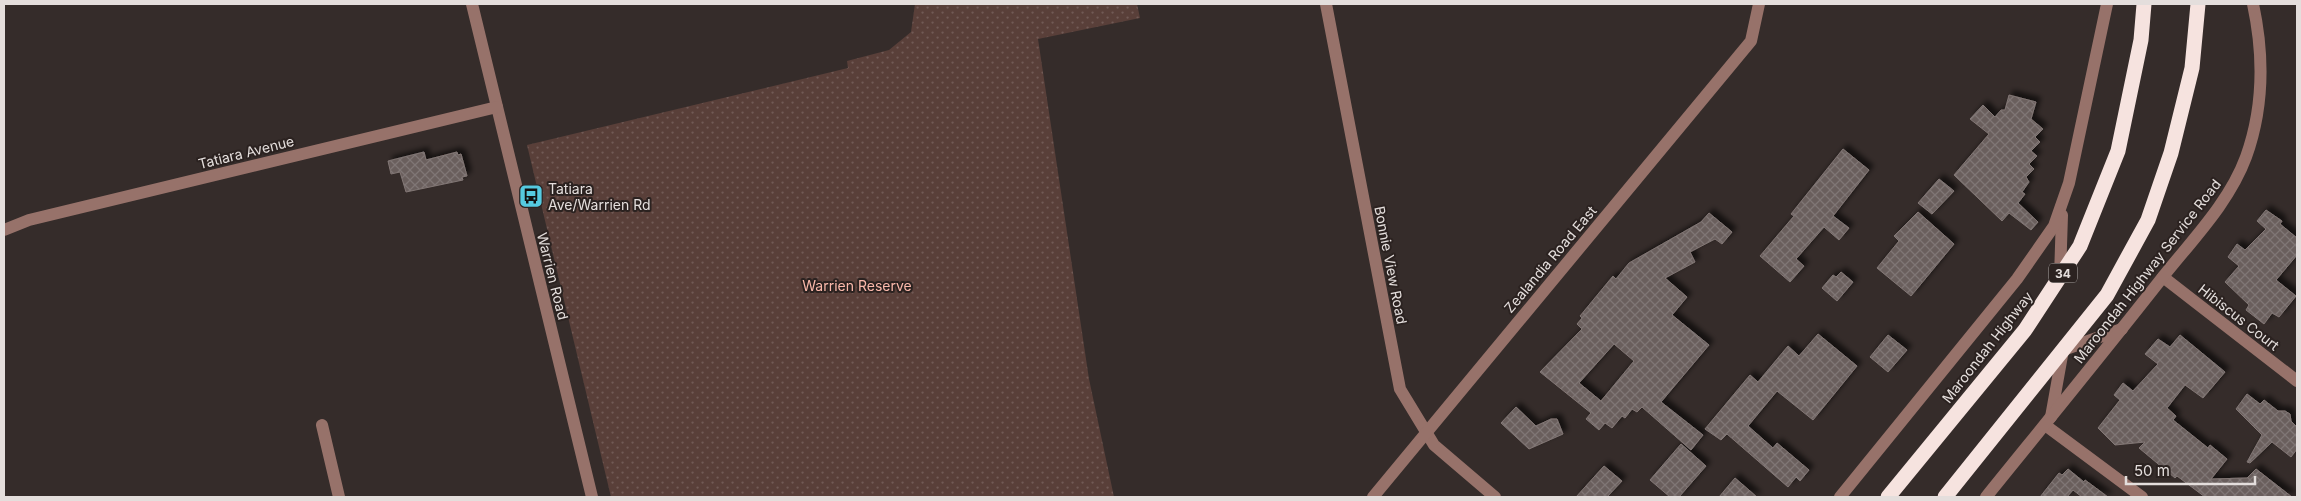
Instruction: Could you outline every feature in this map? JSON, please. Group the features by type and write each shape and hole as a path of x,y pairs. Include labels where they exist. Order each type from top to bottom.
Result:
{"highway":[{"name":"Maroondah Highway","path":"1888,497 2026,330 2080,246 2118,152 2141,40 2144,4"},
{"path":"1945,497 2107,295 2148,220 2171,153 2192,68 2198,4"}],"street":[{"name":"Warrien Road","path":"472,4 592,497"},
{"name":"Bonnie View Road","path":"1326,4 1400,389 1434,446 1496,497"},
{"name":"Zealandia Road East","path":"1373,497 1751,41 1759,12 1758,4"},
{"path":"1840,497 2017,279 2054,226 2069,183 2107,4"},
{"name":"Maroondah Highway Service Road","path":"1986,497 2123,329 2232,188 2246,156 2258,108 2262,72 2259,33 2253,4"},
{"name":"Tatiara Avenue","path":"4,230 29,220 497,107"},
{"path":"2060,277 2062,205"},
{"name":"Hibiscus Court","path":"2163,277 2297,381"},
{"path":"2123,329 2064,350 2048,422 2142,497"},
{"path":"322,425 339,497"}],"green space":[{"name":"Warrien Reserve","path":"915,4 1137,4 1140,18 1038,39 1089,379 1114,497 611,497 527,145 848,68 847,61 889,50 911,32"}],"building":[{"path":"2009,95 2036,102 2031,119 2043,129 2035,137 2040,142 2031,151 2037,156 2029,164 2034,169 2026,177 2029,182 2022,192 2025,194 2018,203 2038,222 2031,230 2009,213 2002,221 1954,175 1989,134 1970,119 1983,105 1995,117 2001,110 2005,110"},
{"path":"1843,149 1869,170 1833,216 1849,228 1839,240 1824,227 1796,259 1804,266 1790,282 1760,256 1794,216 1791,214"},
{"path":"424,152 426,160 457,152 458,155 461,154 467,176 462,177 463,180 406,192 400,172 391,174 388,161"},
{"path":"1939,179 1954,191 1932,214 1918,203"},
{"path":"2266,210 2282,221 2280,224 2297,238 2297,255 2276,280 2296,296 2279,317 2272,313 2264,324 2246,310 2249,305 2225,282 2239,266 2228,257 2237,244 2245,250 2266,229 2257,221"},
{"path":"1918,212 1954,244 1911,296 1877,268 1899,241 1894,236"},
{"path":"1709,213 1732,232 1722,244 1715,239 1690,252 1695,262 1665,278 1687,297 1672,315 1709,345 1661,402 1703,435 1691,450 1642,407 1637,412 1632,409 1625,418 1622,416 1612,428 1605,423 1599,430 1586,419 1591,413 1540,372 1582,329 1577,324 1582,318 1580,316 1613,276 1616,279 1629,263 1701,222","holes":["1614,344 1634,361 1601,401 1579,383"]},
{"path":"1841,272 1853,282 1837,301 1822,288 1833,275 1836,277"},
{"path":"1818,334 1857,366 1813,420 1777,391 1748,426 1773,448 1777,443 1809,470 1800,481 1796,477 1788,487 1727,434 1721,440 1705,429 1750,375 1758,382 1788,346 1799,356"},
{"path":"1888,335 1907,350 1888,372 1870,357"},
{"path":"2180,335 2225,372 2203,398 2185,385 2167,408 2176,416 2173,420 2208,448 2210,445 2227,459 2211,479 2247,478 2256,469 2292,497 2205,497 2177,476 2175,478 2139,448 2145,442 2115,445 2098,428 2120,400 2114,395 2123,383 2133,391 2158,364 2145,354 2158,339 2170,347"},
{"path":"2247,394 2260,404 2264,400 2278,411 2285,411 2290,414 2291,421 2297,427 2297,449 2291,457 2272,442 2250,463 2247,462 2262,435 2236,409"},
{"path":"1516,407 1536,426 1551,419 1557,419 1563,434 1529,449 1501,423"},
{"path":"1681,444 1706,466 1679,497 1670,497 1650,480"},
{"path":"1604,466 1622,481 1607,497 1576,497"},
{"path":"2068,469 2108,497 2082,497 2073,490 2067,497 2040,497 2059,473 2062,475"},
{"path":"1735,478 1757,497 1719,497"}],"place":[{"name":"Tatiara Ave/Warrien Rd","path":"531,196"}]}
